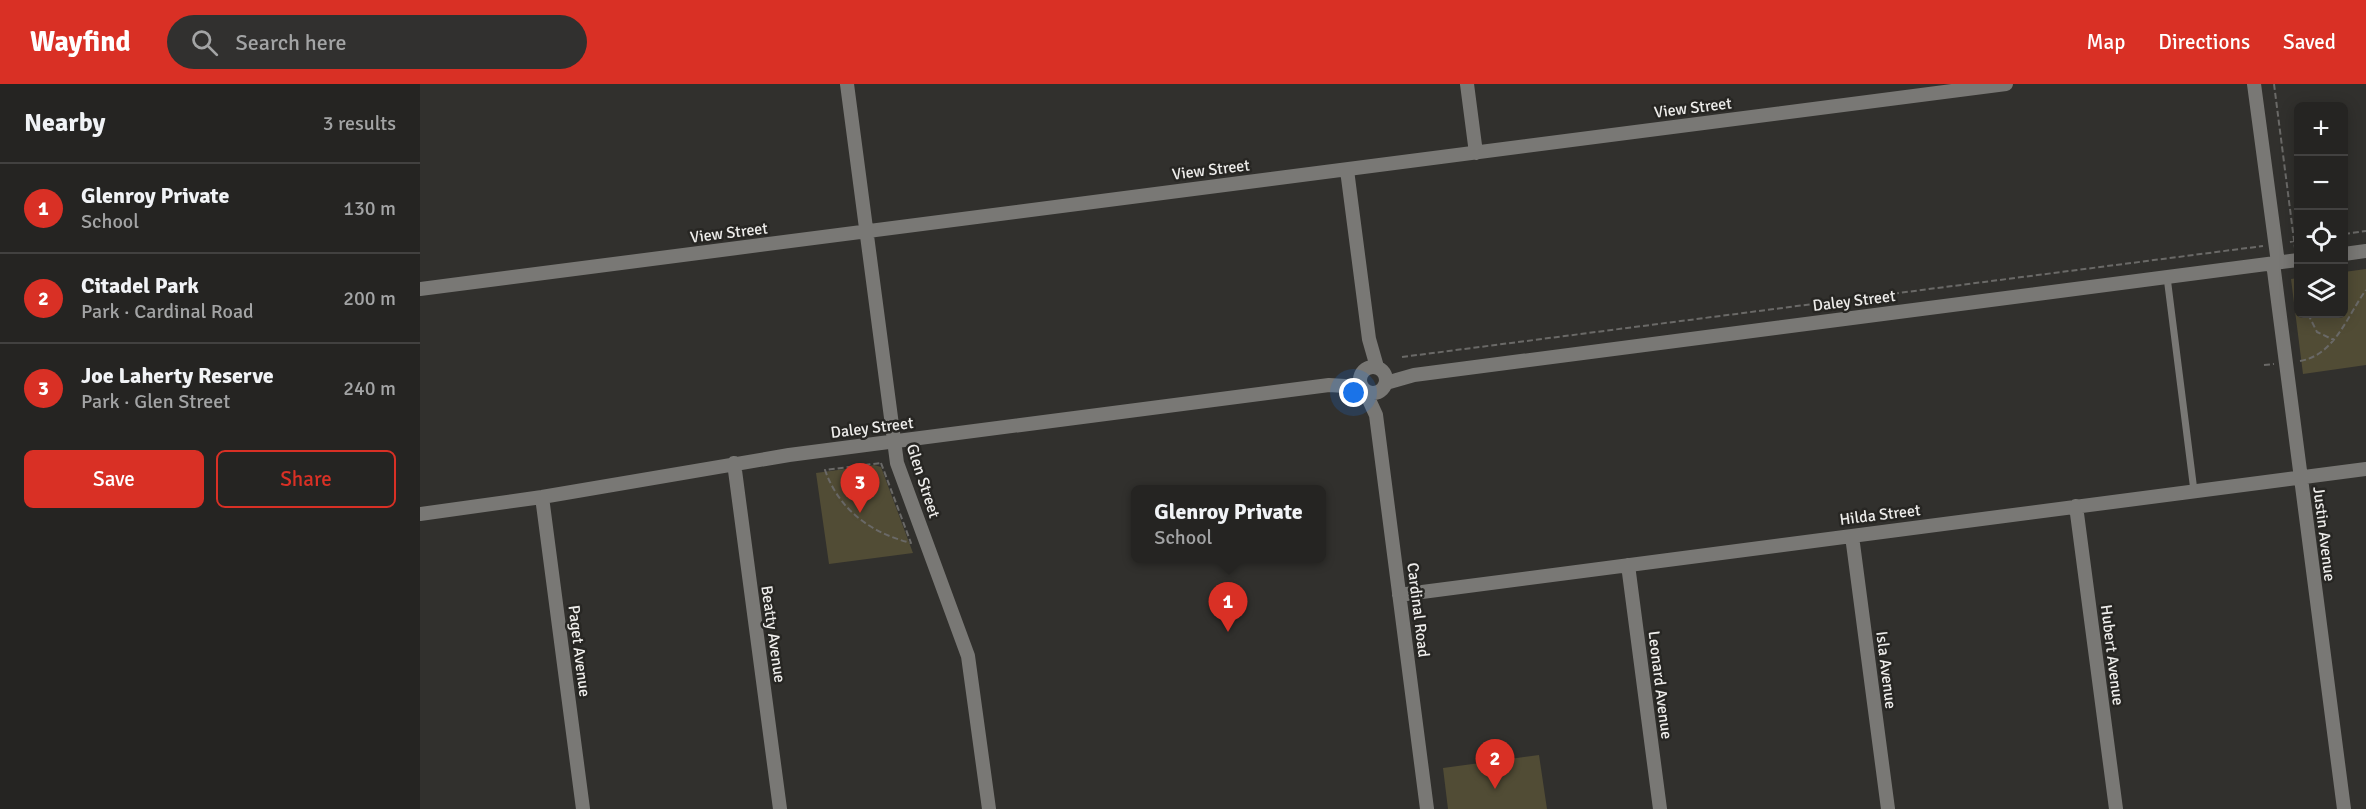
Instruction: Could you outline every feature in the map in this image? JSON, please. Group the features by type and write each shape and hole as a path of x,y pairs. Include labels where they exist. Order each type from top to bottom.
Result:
{"street":[{"name":"Glen Street","path":"847,84 893,442 900,473 968,656 989,809"},
{"path":"1467,84 1476,153"},
{"name":"View Street","path":"420,289 2006,84"},
{"name":"Justin Avenue","path":"2254,84 2276,244 2275,263 2300,477 2344,809"},
{"name":"Cardinal Road","path":"1347,170 1427,809"},
{"path":"2348,253 2366,251"},
{"name":"Daley Street","path":"420,513 542,498 734,463 2294,260"},
{"name":"Beatty Avenue","path":"734,463 780,809"},
{"name":"Hilda Street","path":"1399,595 2366,469"},
{"name":"Paget Avenue","path":"542,498 584,809"},
{"name":"Hubert Avenue","path":"2076,506 2116,809"},
{"name":"Isla Avenue","path":"1852,536 1888,809"},
{"name":"Leonard Avenue","path":"1628,565 1660,809"}],"lane":[{"path":"2167,277 2194,491"}],"path":[{"path":"2274,84 2294,226"},
{"path":"2348,233 2366,231"},
{"path":"1402,357 2294,240"},
{"path":"2264,365 2311,359 2334,340 2366,290"},
{"path":"2310,318 2317,332 2334,340"},
{"path":"881,463 911,543 878,532 861,521 840,499 825,470 881,463"}],"shaded area":[{"path":"2366,269 2366,365 2303,374 2296,318 2348,318 2348,271"},
{"path":"2291,279 2294,279 2294,303"},
{"path":"874,465 881,467 913,553 829,564 816,473"},
{"path":"1539,755 1547,809 1448,809 1443,768"}],"place":[{"name":"Joe Laherty Reserve","path":"860,513"},
{"name":"Glenroy Private","path":"1228,632"},
{"name":"Citadel Park","path":"1495,789"}]}
